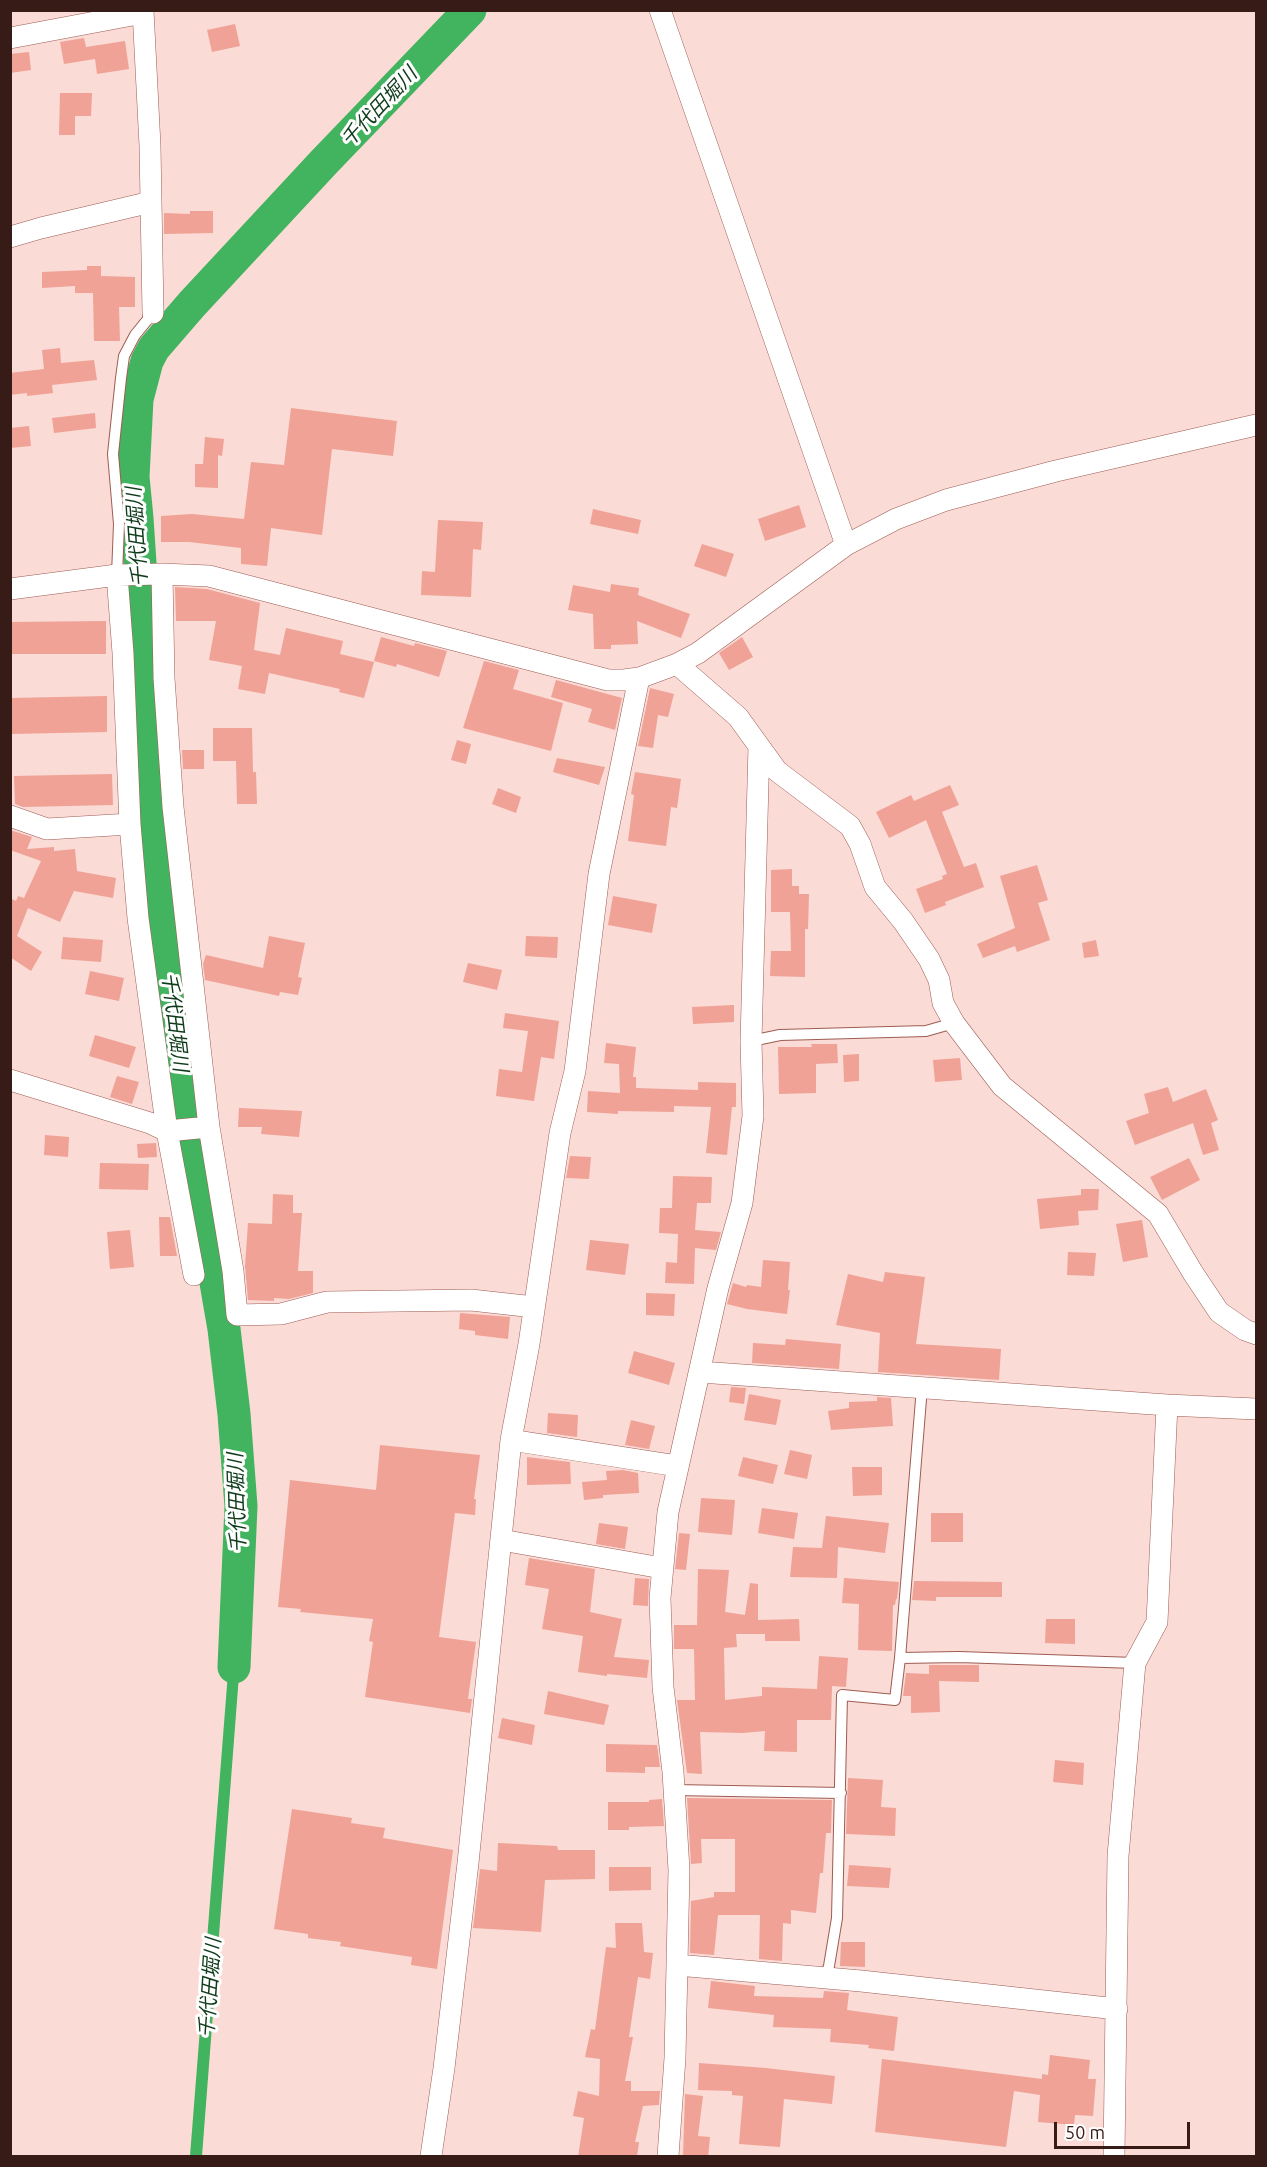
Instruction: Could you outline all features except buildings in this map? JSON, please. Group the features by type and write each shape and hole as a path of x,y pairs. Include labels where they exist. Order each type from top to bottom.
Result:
{"street":[{"path":"660,10 846,545"},
{"path":"10,38 143,12 153,313"},
{"path":"10,237 151,202"},
{"path":"10,589 117,575 210,576 608,680 639,678 677,664 698,653 846,545 896,519 946,500 1056,471 1257,425"},
{"path":"162,574 164,678 173,807 209,1127 237,1315 280,1314 327,1302 471,1300 534,1307"},
{"path":"117,575 124,664 130,824 138,918 167,1131 194,1275"},
{"path":"677,664 738,717 777,771 850,826 860,844 875,887 903,921 929,959 939,981 944,1003 954,1023 1002,1086 1158,1214 1219,1312 1245,1330 1257,1334"},
{"path":"431,2157 468,1863 512,1440 560,1133 575,1071 599,874 639,678"},
{"path":"668,2157 675,2058 679,1870 663,1676 660,1598 668,1512 718,1288 742,1203 753,1116 751,1041 759,747"},
{"path":"10,816 47,829 130,824"},
{"path":"10,1080 150,1122 167,1131 209,1127"},
{"path":"700,1372 1167,1405 1257,1409"},
{"path":"1114,2157 1118,1856 1135,1663 1157,1622 1167,1405"},
{"path":"512,1440 678,1466"},
{"path":"501,1540 662,1568"},
{"path":"677,1965 1117,2009"}],"lane":[{"path":"117,575 119,524 113,454 124,356 135,336 153,313"},
{"path":"751,1041 780,1035 926,1031 954,1023"},
{"path":"825,1978 837,1918 842,1695 895,1700 922,1387"},
{"path":"900,1658 959,1657 1135,1663"},
{"path":"674,1790 841,1793"}],"water":[{"path":"232,1622 243,1623 202,2156 190,2156"}],"waterway":[{"name":"千代田堀川","path":"234,1667 241,1506 234,1414 224,1329 190,1133 166,949 149,760 148,683 133,477 137,399 147,361 154,348 324,162 470,10"}]}
